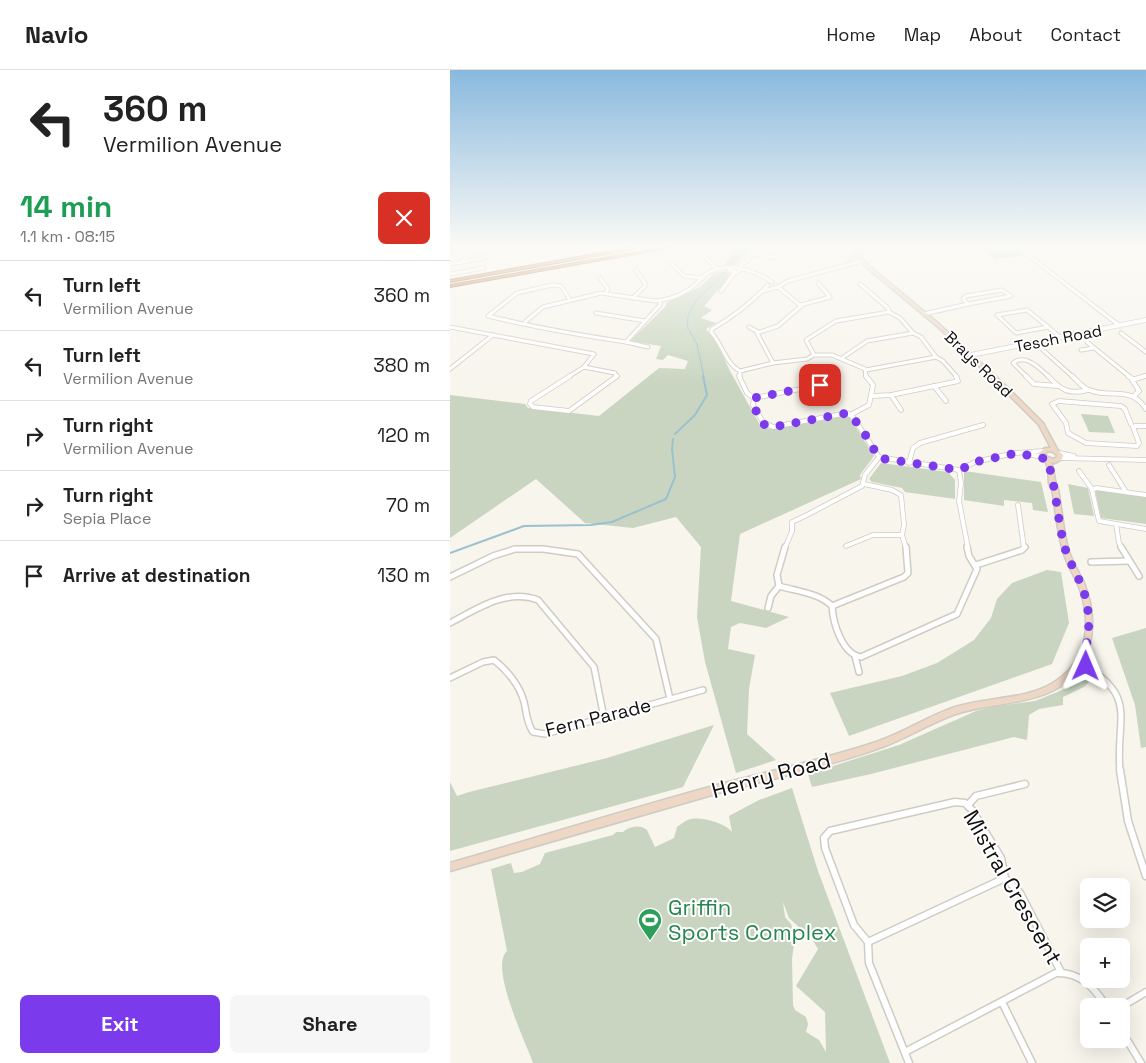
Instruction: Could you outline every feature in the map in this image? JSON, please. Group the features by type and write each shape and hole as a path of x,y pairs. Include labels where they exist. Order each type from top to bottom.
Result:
{"main road":[{"name":"Brays Road","path":"899,293 970,355 1042,426 1058,456 1055,488 1064,543 1084,592 1088,610 1088,637 1080,662"},
{"name":"Brays Road","path":"1036,421 1044,441 1045,454 1052,470 1052,484 1055,488"},
{"path":"1045,454 1058,456"},
{"path":"1045,454 1058,456"},
{"name":"Henry Road","path":"450,867 691,797 861,751 894,740 951,712 969,706 1035,695 1051,688 1080,662"}],"street":[{"path":"516,293 488,316 517,323 525,322 543,307 600,293"},
{"path":"566,293 570,300"},
{"path":"612,293 660,301 680,293"},
{"path":"633,298 637,293"},
{"path":"760,293 731,318 713,328 711,332 719,341 732,367 740,371 773,363 807,359 814,355 832,355 866,370 936,357"},
{"path":"788,293 800,305"},
{"path":"749,327 758,332 778,326 800,305 830,297 827,293"},
{"path":"871,293 888,308 889,312 912,329 913,333"},
{"path":"968,304 963,297 983,293"},
{"path":"924,314 1011,296 1007,293"},
{"path":"1078,293 1120,326"},
{"path":"626,342 660,305 660,301"},
{"path":"1048,327 1016,332 997,315 1027,310 1048,327 1060,338"},
{"path":"814,355 806,340 836,321 889,312"},
{"path":"596,313 645,321"},
{"name":"Tesch Road","path":"970,355 1146,320"},
{"path":"525,322 567,333 648,347"},
{"path":"450,327 594,354 584,366 539,396 530,404 533,407 569,411 617,377 615,373 584,366"},
{"path":"758,332 773,363"},
{"path":"1121,332 1146,352"},
{"path":"842,358 867,341 913,333 920,336 936,357 943,361 958,378 958,381 891,395 872,396"},
{"path":"450,369 493,335"},
{"path":"1118,338 1126,336"},
{"path":"1034,342 1088,390 1096,393 1134,396 1142,401 1146,409"},
{"path":"1087,342 1133,379 1146,376"},
{"path":"1081,350 1094,348"},
{"path":"1051,383 1033,383 1013,363 1017,360 1028,360 1051,383 1066,391 1082,392 1088,390"},
{"path":"754,398 753,405 763,424 767,427 840,413 850,415 868,407 872,396 873,385 866,377 866,370"},
{"path":"740,371 738,376 747,393 754,398 820,385"},
{"path":"1133,379 1132,382 1139,391 1134,396"},
{"path":"934,386 946,401"},
{"path":"891,395 901,410"},
{"path":"1057,401 1121,406 1126,410 1133,426 1139,444 1137,446 1085,443 1068,433 1066,423 1052,403 1057,401"},
{"path":"850,415 879,457 960,470 975,462 1017,453 1045,454"},
{"path":"909,463 913,448 920,442 983,425"},
{"path":"1133,426 1146,426"},
{"path":"1058,456 1144,460 1146,466"},
{"path":"864,484 865,474 879,457"},
{"path":"1109,465 1126,492"},
{"path":"832,606 832,619 848,651 855,656 862,656 957,614 977,569 969,556 959,501 960,470"},
{"path":"1079,471 1092,489 1098,519 1102,522 1146,528"},
{"path":"768,608 771,596 779,586 777,575 788,536 792,531 792,522 795,519 850,494 864,484 892,490 900,495 904,525 902,536 906,542 908,573 904,578 832,606"},
{"path":"1092,489 1146,495"},
{"path":"976,565 1022,550 1025,547 1018,505"},
{"path":"1116,524 1118,540 1139,576"},
{"path":"846,546 873,535 902,536"},
{"path":"450,576 508,551 567,551 578,554 656,639 670,699"},
{"path":"1091,562 1129,561"},
{"path":"779,586 816,596 832,606"},
{"path":"450,622 507,597 526,595 538,600 594,667 604,718"},
{"path":"855,656 859,672"},
{"name":"Fern Parade","path":"450,678 483,662 494,660 503,667 524,700 526,723 533,732 545,734 704,690"},
{"path":"1080,662 1105,680 1119,701 1121,715 1120,775 1135,848 1146,876"},
{"path":"968,805 976,796 1025,784"},
{"name":"Mistral Crescent","path":"868,942 854,925 825,848 824,836 832,830 962,801 968,805 1001,858 1005,878 1020,893 1052,951 1061,972 905,1052"},
{"path":"910,1063 869,963 868,942 1005,878"},
{"path":"1061,972 1071,972 1081,977 1100,998"},
{"path":"1130,1002 1146,992"},
{"path":"1002,1002 1032,1063"},
{"path":"1130,1045 1141,1063"}],"green space":[{"path":"687,293 715,293 704,306 712,310 701,318 716,323 706,329 716,341 730,371 760,425 772,429 843,415 850,418 874,456 860,475 861,479 740,534 731,601 789,617 766,628 740,623 731,627 728,649 755,655 749,689 747,734 776,760 736,773 705,662 697,617 701,547 676,517 633,528 585,523 536,479 450,538 450,395 525,404 528,408 599,416 659,368 685,369 688,361 668,355 663,360 656,359 661,346 630,341 666,306 666,303"},
{"path":"1081,414 1108,416 1115,433 1089,432"},
{"path":"881,463 948,472 955,480 955,499 905,492 902,488 872,482 869,479"},
{"path":"964,471 1041,482 1048,512 1033,510 1032,503 1004,500 1004,506 964,500"},
{"path":"1068,484 1088,488 1094,516 1074,514"},
{"path":"1095,490 1146,496 1146,524 1101,518"},
{"path":"1047,570 1061,572 1069,623 1052,664 849,736 830,693 902,676 937,663 974,640 991,618 997,599 1012,583"},
{"path":"1146,628 1146,747 1141,748 1135,705 1112,638"},
{"path":"1084,679 1090,681 1084,687 1063,697 1063,705 1039,709 1029,715 1027,740 1014,737 871,774 812,787 808,774 899,745 976,711 996,706 1035,701"},
{"path":"714,725 683,787 450,851 450,782 457,796 607,758"},
{"name":"Griffin Sports Complex","path":"792,788 818,871 890,1063 533,1063 505,988 502,972 503,960 507,951 491,869 511,863 514,873 522,872 540,864 545,853 613,835 616,832 623,832 635,826 647,830 655,847 674,838 677,827 691,819 713,821 732,832 729,816 759,800","holes":["783,902 789,918 812,939 818,949 796,986 825,1012 826,1052 819,1040 806,1032 808,1024 806,1017 795,1010 793,1005 792,959 795,936 791,924 785,917"]}],"waterway":[{"path":"688,329 690,312 694,304 704,293"},
{"path":"689,330 697,344 704,377"},
{"path":"675,434 695,415 707,395 703,376"},
{"path":"450,553 524,526 591,525 612,522 666,499 675,477 672,449 673,439"}],"place":[{"name":"Griffin Sports Complex","path":"650,941"}],"route":[{"path":"820,385 754,398 753,405 763,424 767,427 847,413 853,417 874,448 877,456 885,459 960,470 975,462 1017,453 1047,459 1052,470 1051,480 1055,488 1064,543 1086,600 1089,624 1086,644 1080,662 1086,666"}]}
